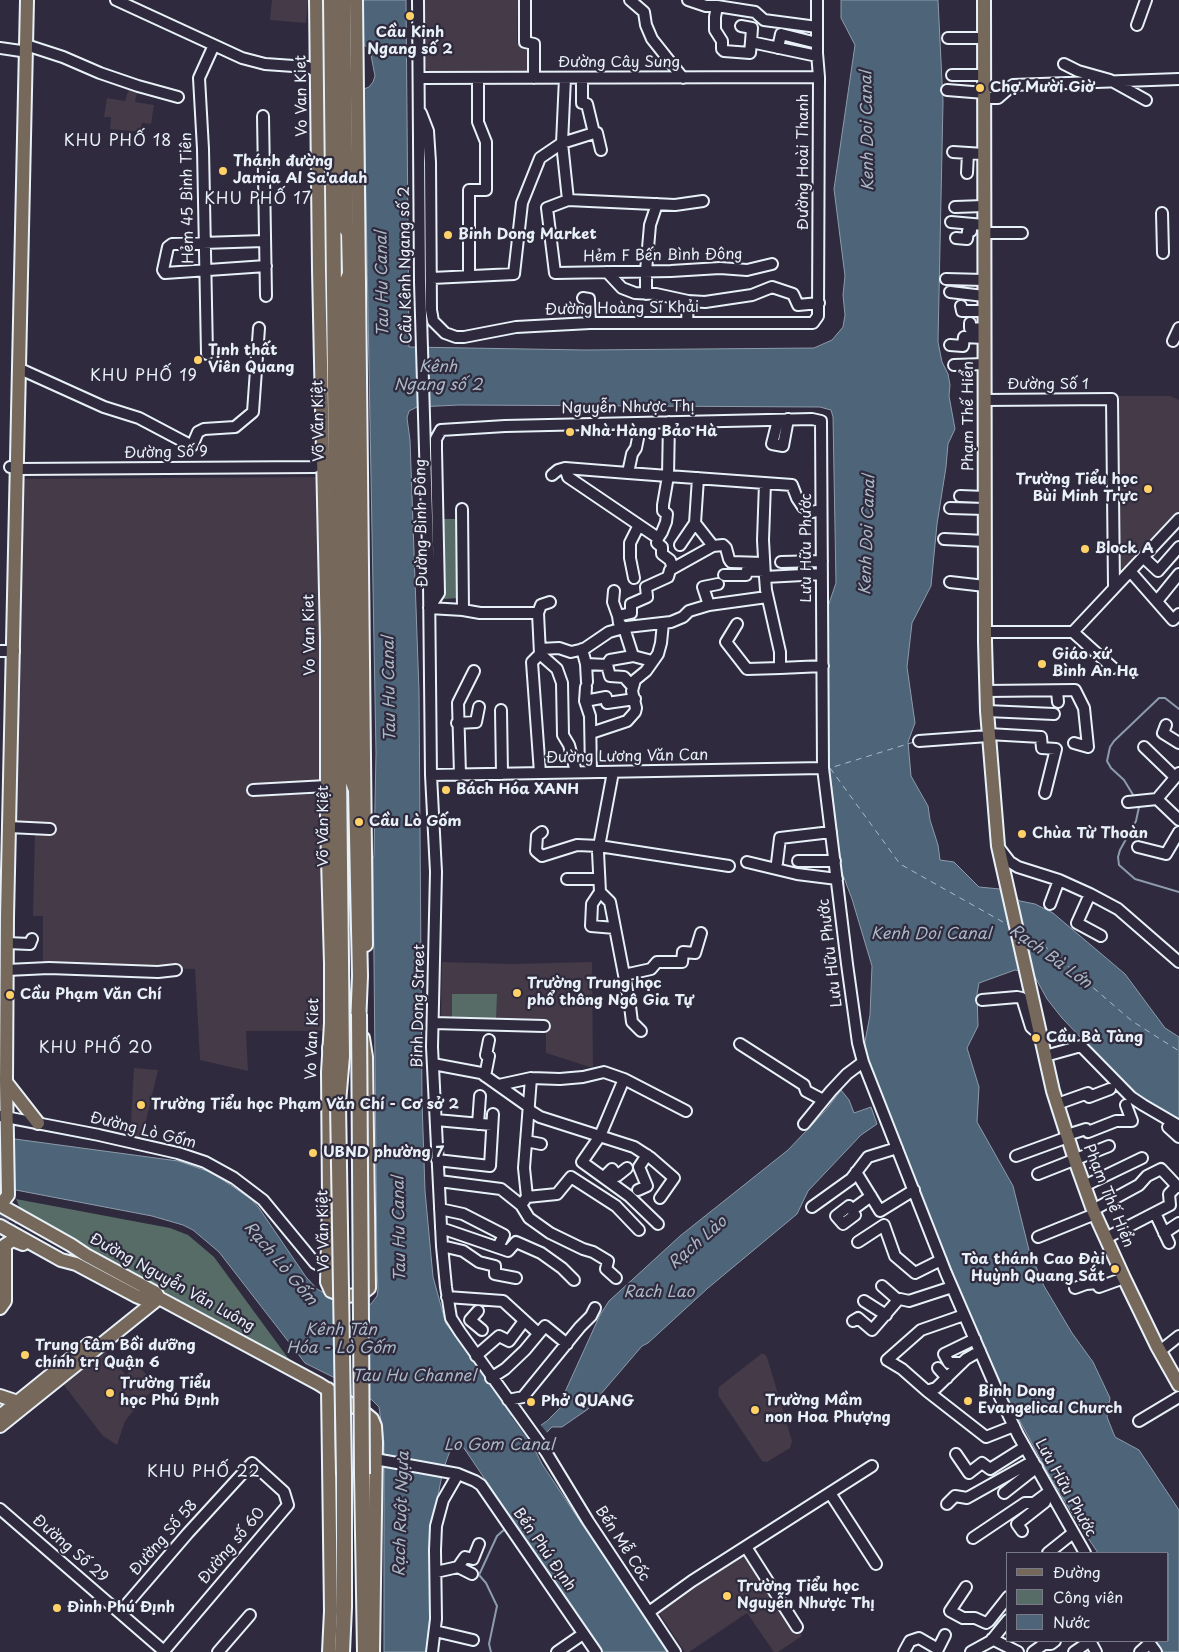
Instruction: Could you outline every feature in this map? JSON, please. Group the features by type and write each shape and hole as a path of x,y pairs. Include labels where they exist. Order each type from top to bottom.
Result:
{"highway":[{"name":"Võ Văn Kiệt","path":"330,0 342,1056 338,1103 354,1475 365,1652"},
{"name":"Võ Văn Kiệt","path":"343,0 346,228 349,233 350,274 347,281 352,762 353,782 356,790 360,976 359,1014 352,1074 357,1652"},
{"path":"354,1475 359,1014"},
{"path":"330,1048 338,1103"},
{"name":"Võ Văn Kiệt","path":"342,1652 354,1475"}],"main road":[{"path":"22,0 24,48"},
{"path":"0,1253 6,1082 3,917 7,651 14,468 24,48 27,0"},
{"name":"Vo Van Kiet","path":"316,0 314,66 321,467 327,640 327,786 331,963 328,1072 328,1287 336,1294 344,1296 360,1295 369,1288 366,1058 359,1014"},
{"name":"Võ Văn Kiệt","path":"349,0 351,228 349,233"},
{"name":"Võ Văn Kiệt","path":"356,0 366,963 360,976"},
{"name":"Phạm Thế Hiển","path":"984,0 984,206 980,227 984,280 985,632 988,735 998,846 1044,1056 1074,1160 1094,1212 1124,1278 1179,1385"},
{"path":"14,468 20,370 18,305"},
{"path":"4,967 7,943 3,917 9,827 7,651"},
{"path":"6,1082 38,1123"},
{"name":"Đường Nguyễn Văn Luông","path":"3,1202 71,1245 81,1260 136,1296 152,1297 328,1389 366,1414 375,1426 378,1459"},
{"path":"16,1225 66,1254 81,1260"},
{"name":"Đường Nguyễn Văn Luông","path":"1,1226 61,1260 81,1260"},
{"path":"0,1308 5,1301 5,1245 9,1241 19,1242 63,1265 81,1260"},
{"path":"0,1419 18,1402 152,1297"},
{"path":"0,1419 46,1391 152,1297"},
{"path":"328,1389 331,1611 329,1652"},
{"path":"0,1396 18,1402"},
{"path":"329,1450 378,1459 373,1652"}],"street":[{"path":"116,0 254,63 314,66"},
{"path":"418,0 419,109 428,131 432,278 514,274 522,203 540,158 562,143 594,133"},
{"path":"525,0 525,42 534,44 534,78"},
{"path":"630,0 644,12 646,25 652,39 684,78"},
{"path":"688,0 706,6 755,12 764,20 817,27"},
{"name":"Đường Hoài Thanh","path":"813,323 818,316 819,77 817,0"},
{"path":"1137,25 1146,0"},
{"path":"717,6 715,30 722,41 722,49 730,52 750,52 752,28 741,26"},
{"path":"778,48 781,34 817,43"},
{"path":"948,38 984,38"},
{"path":"752,42 817,56"},
{"name":"Hẻm 45 Bình Tiên","path":"207,354 199,78 214,45"},
{"path":"0,48 24,48 63,57 100,73 178,97"},
{"path":"1064,64 1110,80 1146,100"},
{"path":"952,75 985,75"},
{"name":"Đường Cây Sung","path":"419,78 819,77"},
{"path":"469,276 469,190 486,190 486,142 478,122 478,78"},
{"path":"564,78 562,143 568,200 676,206 703,201"},
{"path":"582,78 582,103 587,104 594,133 597,133 600,150"},
{"path":"947,90 998,98 1014,85 1110,80 1157,81 1179,79"},
{"name":"Cầu Kênh Ngang số 2","path":"419,109 420,282 429,583"},
{"path":"263,116 266,296"},
{"path":"953,152 984,154"},
{"path":"967,173 968,153"},
{"name":"Hẻm F Bến Bình Đông","path":"568,200 546,208 554,272 720,268 747,270 772,264"},
{"path":"646,294 650,225 657,204"},
{"path":"955,207 984,206"},
{"path":"1162,212 1163,253"},
{"path":"951,222 1022,233"},
{"path":"956,238 967,239 968,231 980,227"},
{"path":"264,241 172,244 168,247 164,270 165,273 266,266"},
{"path":"607,272 622,288 635,293 656,294 688,301 705,302 752,295 772,287 793,294 798,304 818,303"},
{"name":"Đường Hoàng Sĩ Khải","path":"432,278 431,310 433,321 436,326 449,335 464,336 516,326 590,322 813,323"},
{"path":"946,279 984,280"},
{"path":"950,292 984,296"},
{"path":"583,298 589,299 590,322"},
{"path":"687,323 688,301"},
{"path":"962,306 962,311 984,312"},
{"path":"970,323 970,328 984,333"},
{"path":"20,370 104,406 139,418 192,446 198,432 204,429 235,427 253,412 259,328"},
{"path":"1173,340 1179,328"},
{"path":"950,345 963,346 964,337 984,333"},
{"path":"954,365 984,364"},
{"name":"Đường Số 1","path":"984,400 1112,399 1114,588"},
{"name":"Nguyễn Nhược Thị","path":"439,435 441,430 505,426 812,419 821,421"},
{"name":"Lưu Hữu Phước","path":"821,421 823,768 858,1043 863,1062 964,1315 1014,1426 1083,1552"},
{"path":"669,422 668,476 663,505 663,511 667,514 666,522 657,543 662,547 662,554 670,560 672,569"},
{"path":"628,473 632,454 636,448 640,423"},
{"name":"Đường Bình Đông","path":"429,608 439,593 436,448 436,439 439,435"},
{"name":"Đường Số 9","path":"14,468 321,467"},
{"path":"552,475 558,470 565,468 792,486 803,507 812,512 821,510"},
{"path":"565,468 568,477 658,538"},
{"path":"680,545 695,523 698,478"},
{"path":"765,483 764,570 767,597 780,652 780,668"},
{"path":"960,496 985,503"},
{"path":"950,508 985,503"},
{"path":"462,509 463,610"},
{"path":"695,523 713,546"},
{"path":"634,578 630,558 630,543 639,525"},
{"path":"1073,632 1143,557 1177,525"},
{"path":"944,538 985,541"},
{"path":"618,616 631,613 630,604 647,597 646,587 668,577 672,569 713,546 723,545 731,562 764,570"},
{"path":"1143,557 1158,571 1179,547"},
{"path":"781,562 822,561"},
{"path":"724,575 746,575 747,570 822,574"},
{"path":"1130,571 1173,620 1179,614"},
{"path":"1157,601 1179,574"},
{"path":"950,582 986,586"},
{"name":"Binh Dong Street","path":"429,583 431,775 436,872 433,1064 438,1181 447,1297 451,1318 491,1378 511,1404"},
{"path":"709,605 703,587 718,584"},
{"path":"614,591 614,602 619,623 624,628 633,656"},
{"path":"540,773 532,662 540,652 559,648 571,652 582,649 609,632 624,628 671,622 689,611 709,605 767,597"},
{"path":"550,602 541,605 538,613 540,652 557,669 562,683 563,735 569,745 576,772"},
{"path":"429,608 480,613 538,613"},
{"path":"591,733 627,721 635,712 635,699 632,691 635,680 646,671 658,654 663,623"},
{"path":"737,624 726,642 747,669 822,666"},
{"path":"985,632 1073,632 1113,668"},
{"path":"582,649 586,664 585,701 590,716 591,772"},
{"path":"633,687 624,677 610,676 607,665 610,660 633,656 652,661"},
{"path":"586,664 607,665"},
{"path":"460,775 458,703 474,671"},
{"path":"986,691 1075,690 1084,708 1088,747 1074,743"},
{"path":"1057,691 1058,702"},
{"path":"585,701 606,697 607,703 635,699"},
{"path":"458,723 476,722 479,707"},
{"path":"501,710 502,774"},
{"path":"987,711 1054,714"},
{"path":"1166,726 1163,732 1179,743"},
{"path":"919,741 988,735 1041,737 1042,748 1056,749 1045,793"},
{"path":"1128,802 1157,799 1177,775 1144,747"},
{"name":"Đường Lương Văn Can","path":"431,775 823,768"},
{"path":"613,772 600,846 600,892 592,904 591,926 615,928"},
{"path":"253,790 327,786"},
{"path":"1157,799 1179,820"},
{"path":"9,827 50,829"},
{"path":"542,832 537,836 536,851 542,856 577,845 600,846 729,866"},
{"path":"777,863 780,838 832,832"},
{"path":"1138,846 1166,854 1179,832"},
{"path":"998,846 1010,862 1059,880 1118,909 1179,962"},
{"path":"798,861 835,861"},
{"path":"747,862 797,874 837,879"},
{"path":"566,879 600,878"},
{"path":"1050,904 1059,880"},
{"path":"600,892 610,902 632,1022 640,1031"},
{"path":"1090,894 1077,923 1101,936"},
{"path":"624,975 651,969 657,962 682,962 682,952 695,953 701,933"},
{"path":"7,943 30,944 32,939"},
{"path":"4,967 149,972 176,970"},
{"path":"982,1000 1022,998 1031,1028 1040,1034"},
{"path":"433,1023 544,1026"},
{"path":"485,1076 489,1056 486,1055 489,1040"},
{"path":"740,1044 804,1085 806,1091 824,1100"},
{"path":"1044,1056 1081,1046 1131,1097 1179,1126"},
{"path":"804,1124 847,1074 863,1062"},
{"path":"433,1064 481,1073 499,1084 540,1117 634,1147 647,1155 674,1178 660,1198"},
{"path":"499,1084 531,1078 560,1079 583,1077 604,1072 624,1079 686,1111"},
{"path":"531,1078 524,1168 524,1201 529,1218 550,1233 593,1252 608,1261 606,1269 616,1278"},
{"path":"438,1181 501,1189 524,1201 557,1194 600,1136 624,1079"},
{"path":"1057,1104 1088,1093 1089,1097 1110,1090"},
{"path":"478,1124 480,1096"},
{"path":"1016,1156 1086,1129 1088,1132 1116,1120 1132,1120 1126,1105"},
{"path":"437,1160 490,1166 493,1114"},
{"path":"436,1120 492,1125"},
{"name":"Đường Lò Gốm","path":"5,1121 38,1123 68,1128 178,1153 205,1162 221,1170 263,1200 315,1263 328,1270"},
{"path":"1168,1128 1179,1137"},
{"path":"526,1141 541,1144"},
{"path":"1038,1174 1109,1146"},
{"path":"812,1207 851,1179 868,1157 897,1148"},
{"path":"638,1190 647,1186 639,1166 647,1155"},
{"path":"1084,1186 1142,1158"},
{"path":"582,1162 629,1196 658,1224"},
{"path":"604,1177 612,1170 617,1176 627,1168"},
{"path":"1038,1236 1094,1212 1139,1185 1147,1176 1161,1168 1178,1187 1169,1194 1170,1205 1106,1238"},
{"path":"856,1172 880,1210 914,1190"},
{"path":"571,1177 616,1206 639,1230"},
{"path":"852,1210 871,1196"},
{"path":"440,1209 463,1214 487,1228 504,1235 498,1247"},
{"path":"1154,1213 1169,1243"},
{"path":"1164,1233 1179,1223"},
{"path":"858,1242 884,1225 895,1256 915,1273 941,1260"},
{"path":"441,1228 508,1251 516,1242 541,1253 562,1268 574,1280"},
{"path":"442,1246 462,1251 479,1262 495,1266 495,1274 516,1278"},
{"path":"1075,1288 1086,1284 1098,1283 1100,1287 1124,1278"},
{"path":"882,1286 898,1300 909,1301 952,1287"},
{"path":"447,1297 503,1301 538,1334"},
{"path":"853,1321 858,1318 872,1330 898,1300"},
{"path":"864,1301 886,1315"},
{"path":"511,1404 523,1397 591,1316 595,1308"},
{"path":"463,1336 479,1328 470,1320 478,1311"},
{"path":"964,1315 921,1330 887,1360 902,1368 927,1391 986,1437 1014,1426"},
{"path":"476,1356 499,1336 508,1342 524,1321"},
{"path":"491,1378 505,1369 546,1326 567,1344"},
{"path":"1160,1351 1179,1336"},
{"path":"962,1363 948,1363 944,1354 975,1339"},
{"path":"927,1391 936,1388 966,1358 980,1351"},
{"path":"938,1368 947,1378"},
{"path":"1139,1421 1179,1397"},
{"name":"Bến Mễ Cốc","path":"511,1404 546,1452 588,1521 675,1652"},
{"path":"956,1454 969,1473 982,1463 990,1469 1025,1447"},
{"name":"Bến Phú Định","path":"378,1459 458,1474 480,1485 596,1652"},
{"name":"Đường Số 58","path":"120,1612 252,1463"},
{"name":"Đường số 60","path":"165,1652 288,1505 284,1492 252,1463"},
{"path":"1004,1493 1035,1464"},
{"path":"948,1504 955,1496 967,1498 1035,1464"},
{"path":"649,1612 872,1466"},
{"path":"432,1652 436,1631 436,1526 443,1500 458,1474"},
{"path":"830,1493 876,1564"},
{"path":"1022,1531 1017,1524 1051,1494"},
{"path":"973,1538 1025,1503 1034,1502 1051,1494"},
{"name":"Đường Số 29","path":"0,1509 165,1652"},
{"path":"1049,1552 1073,1534"},
{"path":"458,1567 464,1557 473,1560 478,1544"},
{"path":"746,1547 797,1627"},
{"path":"436,1572 458,1567 472,1574"},
{"path":"966,1587 950,1611 963,1618 975,1618 986,1623 1006,1600"},
{"path":"218,1652 250,1614"},
{"path":"971,1652 992,1639 1006,1622"},
{"path":"436,1631 473,1640"},
{"path":"557,1652 583,1634"},
{"path":"904,1652 910,1641 919,1638 938,1649 945,1635"},
{"path":"992,1639 1018,1652"},
{"path":"1033,1652 1044,1644 1054,1642"},
{"path":"1074,1652 1089,1642"},
{"path":"1140,1652 1152,1645"}],"shaded area":[{"path":"272,0 308,0 306,23 270,20"},
{"path":"423,0 518,0 517,43 532,46 531,72 430,72 423,65"},
{"path":"130,86 138,89 135,102 154,105 151,124 142,123 140,132 110,129 111,117 104,117 107,98 125,101"},
{"name":"Trường Tiểu học Bùi Minh Trực","path":"1116,396 1170,396 1179,400 1179,512 1118,577"},
{"path":"317,477 326,1031 246,1031 248,1071 200,1060 195,969 43,965 43,916 33,916 35,831 14,831 23,479"},
{"name":"Trường Trung học phổ thông Ngô Gia Tự","path":"442,962 512,964 592,962 593,1068 546,1053 546,1024 441,1021"},
{"name":"Trường Tiểu học Phạm Văn Chí - Cơ sở 2","path":"134,1068 158,1070 141,1142 130,1139"},
{"name":"Trường Tiểu học Phú Định","path":"106,1352 126,1375 137,1364 157,1387 143,1399 125,1421 117,1445 103,1436 63,1384"},
{"name":"Trường Mầm non Hoa Phượng","path":"761,1354 767,1357 792,1441 790,1448 767,1462 762,1461 718,1395 719,1387"},
{"name":"Trường Tiểu học Nguyễn Nhược Thị","path":"745,1551 802,1636 778,1652 774,1652 747,1613 689,1652 685,1652 657,1610"}],"green space":[{"path":"442,519 458,519 459,598 444,599"},
{"path":"452,994 497,994 496,1020 452,1019"},
{"path":"16,1199 170,1228 188,1235 214,1257 291,1362 28,1216 21,1211"}],"water":[{"path":"363,0 406,0 409,347 585,350 814,348 832,340 843,327 845,315 843,295 845,276 834,189 855,45 841,18 841,0 938,0 943,102 938,342 942,362 948,374 949,396 955,429 948,444 931,586 912,623 907,667 915,723 908,742 911,776 928,806 940,860 954,862 979,887 1000,889 1020,901 1035,904 1053,913 1125,974 1165,1028 1179,1037 1179,1119 1156,1107 1131,1090 1062,1018 1047,999 1035,977 1029,972 1015,970 979,983 977,994 978,1026 967,1048 979,1087 977,1122 1013,1186 1029,1250 1044,1286 1072,1333 1093,1362 1110,1398 1107,1417 1115,1437 1139,1450 1179,1510 1179,1652 1163,1652 1157,1642 1169,1642 1169,1552 1097,1552 1076,1520 1010,1403 982,1342 901,1149 864,1047 870,1015 872,966 852,899 841,870 827,745 825,615 836,583 833,417 831,410 820,407 459,405 417,407 409,411 407,418 410,440 419,691 422,1101 425,1191 433,1277 446,1324 483,1369 528,1434 547,1421 560,1408 565,1392 600,1315 609,1301 680,1236 788,1150 826,1110 841,1090 849,1100 854,1113 871,1107 877,1124 861,1135 808,1191 797,1214 708,1288 648,1343 642,1346 588,1409 562,1427 552,1427 533,1446 542,1464 667,1652 601,1652 468,1454 463,1447 457,1447 450,1451 443,1470 432,1526 433,1634 429,1652 384,1652 384,1442 379,1407 372,1400 339,1380 305,1363 219,1252 193,1230 183,1225 152,1216 0,1187 0,1137 178,1161 207,1171 251,1199 306,1277 317,1289 343,1303 362,1308 371,1304 377,1296 373,859 376,753 364,89 369,87 375,76 371,55 368,48 363,44"}],"pier":[{"path":"333,1295 353,1304 362,1305 367,1400 334,1380"},
{"path":"515,1413 529,1431 539,1423 548,1434 536,1447 542,1459 511,1416"}],"waterway":[{"path":"1135,798 1124,780 1111,768 1107,761 1110,747 1159,698 1165,698 1179,709"},
{"path":"1138,805 1136,821 1120,850 1118,857 1119,865 1135,879 1179,892"},
{"path":"491,1652 489,1644 497,1606 486,1583 479,1575 497,1536 506,1528"}],"ferry route":[{"path":"914,742 830,768 900,864 1010,926"},
{"path":"1024,934 1041,943 1132,1021 1179,1051"}],"tunnel":[{"path":"0,1213 17,1222"}],"place":[{"name":"Cầu Kinh Ngang số 2","path":"410,16"},
{"name":"Chợ Mười Giờ","path":"980,88"},
{"name":"Thánh đường Jamia Al Sa'adah","path":"223,171"},
{"name":"Binh Dong Market","path":"448,235"},
{"name":"Tịnh thất Viên Quang","path":"198,360"},
{"name":"Nhà Hàng Bảo Hà","path":"570,432"},
{"name":"Trường Tiểu học Bùi Minh Trực","path":"1148,489"},
{"name":"Block A","path":"1085,549"},
{"name":"Giáo xứ Bình An Hạ","path":"1042,664"},
{"name":"Bách Hóa XANH","path":"446,790"},
{"name":"Cầu Lò Gốm","path":"359,822"},
{"name":"Chùa Từ Thoàn","path":"1022,834"},
{"name":"Trường Trung học phổ thông Ngô Gia Tự","path":"517,993"},
{"name":"Cầu Phạm Văn Chí","path":"10,995"},
{"name":"Cầu Bà Tàng","path":"1036,1038"},
{"name":"Trường Tiểu học Phạm Văn Chí - Cơ sở 2","path":"141,1105"},
{"name":"UBND phường 7","path":"313,1153"},
{"name":"Tòa thánh Cao Đài Huỳnh Quang Sắt","path":"1115,1269"},
{"name":"Trung tâm Bồi dưỡng chính trị Quận 6","path":"25,1355"},
{"name":"Trường Tiểu học Phú Định","path":"110,1393"},
{"name":"Binh Dong Evangelical Church","path":"968,1401"},
{"name":"Phở QUANG","path":"531,1402"},
{"name":"Trường Mầm non Hoa Phượng","path":"755,1410"},
{"name":"Trường Tiểu học Nguyễn Nhược Thị","path":"727,1596"},
{"name":"Đình Phú Định","path":"57,1608"}],"district":[{"name":"KHU PHỐ 18","path":"118,142"},
{"name":"KHU PHỐ 17","path":"258,200"},
{"name":"KHU PHỐ 19","path":"144,377"},
{"name":"KHU PHỐ 20","path":"96,1049"},
{"name":"KHU PHỐ 22","path":"204,1473"}],"water label":[{"name":"Kenh Doi Canal","path":"868,131"},
{"name":"Tau Hu Canal","path":"383,284"},
{"name":"Kênh Ngang số 2","path":"438,377"},
{"name":"Kenh Doi Canal","path":"868,535"},
{"name":"Tau Hu Canal","path":"390,689"},
{"name":"Kenh Doi Canal","path":"931,935"},
{"name":"Rạch Bà Lớn","path":"1050,957"},
{"name":"Tau Hu Canal","path":"400,1229"},
{"name":"Rạch Lào","path":"698,1243"},
{"name":"Rạch Lò Gốm","path":"280,1264"},
{"name":"Rach Lao","path":"659,1293"},
{"name":"Kênh Tân Hóa - Lò Gốm","path":"341,1340"},
{"name":"Tau Hu Channel","path":"414,1377"},
{"name":"Lo Gom Canal","path":"499,1446"},
{"name":"Rạch Ruột Ngựa","path":"402,1514"}]}
